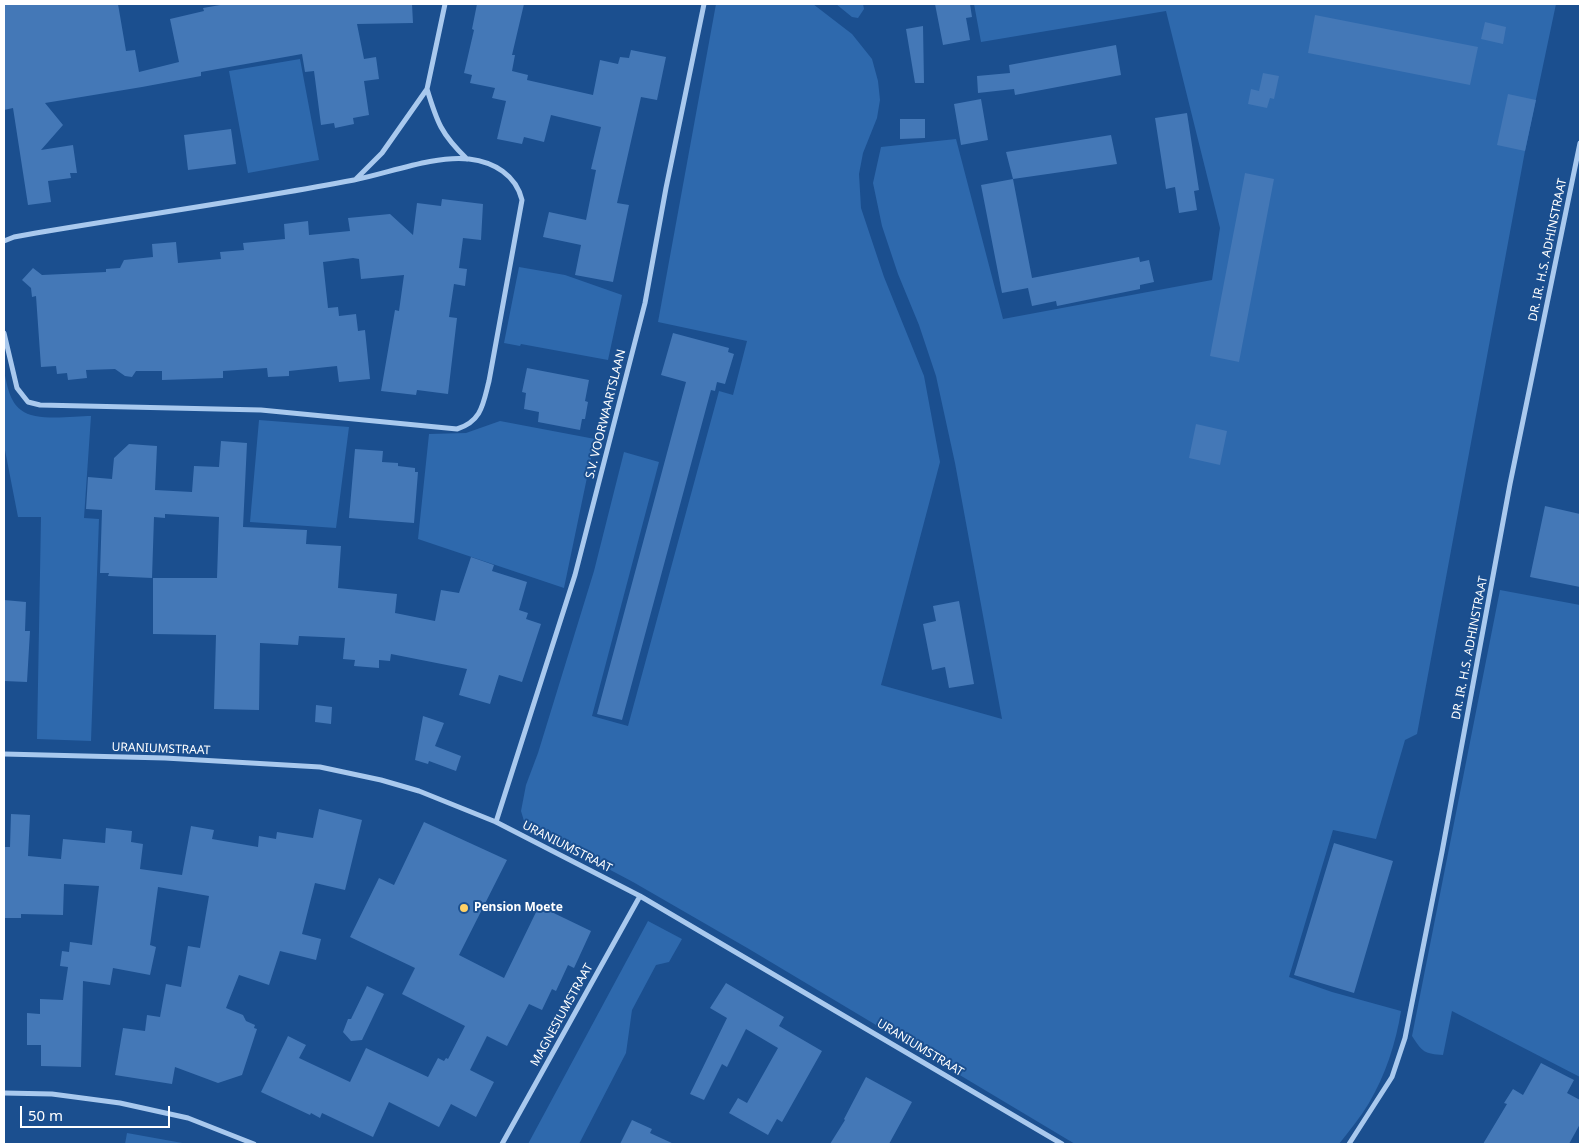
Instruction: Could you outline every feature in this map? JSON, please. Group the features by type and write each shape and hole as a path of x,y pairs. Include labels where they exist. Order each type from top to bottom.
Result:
{"street":[{"path":"356,180 382,153 426,88 445,4"},
{"name":"S.V. VOORWAARTSLAAN","path":"496,822 575,575 643,312 671,160 704,4"},
{"path":"426,88 438,124 450,143 467,158"},
{"name":"DR. IR. H.S. ADHINSTRAAT","path":"1349,1144 1392,1077 1404,1038 1442,852 1510,484 1580,143"},
{"path":"4,242 14,237 36,233 356,180 442,159 467,158 482,161 511,177 520,191 522,200 489,381 480,412 473,422 466,426 450,429 359,418 261,410 40,405 28,402 17,388 4,333"},
{"name":"URANIUMSTRAAT","path":"4,754 165,758 320,768 381,780 419,791 496,822 640,896 1062,1144"},
{"name":"MAGNESIUMSTRAAT","path":"502,1144 640,896"},
{"path":"4,1093 52,1094 120,1102 188,1118 254,1144"}],"shaded area":[{"path":"716,4 813,4 852,34 872,59 878,81 880,100 877,118 863,153 859,174 861,208 884,277 924,376 940,462 881,685 1002,719 955,463 936,376 882,226 873,183 881,147 956,139 1003,319 1212,280 1220,228 1166,11 981,42 974,4 1556,4 1525,151 1417,734 1405,740 1376,839 1333,830 1289,977 1332,992 1401,1011 1393,1047 1375,1093 1366,1109 1339,1144 1075,1144 749,949 633,882 533,829 524,821 521,811 526,785 538,753 594,571 624,452 659,462 592,716 628,726 719,391 733,395 747,341 658,322"},
{"path":"836,4 863,4 864,9 858,18 852,17"},
{"path":"300,59 319,160 248,173 229,71"},
{"path":"519,267 565,275 622,295 608,360 521,344 520,346 504,343"},
{"path":"4,371 9,392 14,402 27,414 45,417 91,416 84,518 99,519 91,741 37,739 41,517 18,517 4,445"},
{"path":"259,420 349,427 336,528 250,522"},
{"path":"500,421 595,439 564,588 418,539 429,434 466,433"},
{"path":"1500,590 1580,605 1580,1077 1452,1011 1443,1055 1424,1051 1412,1036"},
{"path":"648,921 682,939 669,962 656,965 632,1010 626,1053 579,1144 528,1144"},
{"path":"127,1133 188,1144 125,1144"}],"building":[{"path":"4,4 118,4 126,51 135,50 139,72 179,62 170,19 204,11 203,8 226,4 412,4 413,23 357,24 364,59 376,57 379,79 364,81 369,115 353,118 354,124 335,128 334,123 321,125 314,71 305,72 302,54 201,72 201,76 45,103 63,125 41,150 73,145 77,173 70,173 71,178 48,181 51,202 28,205 13,108 4,110"},
{"path":"477,4 524,4 512,55 515,55 512,71 528,75 527,80 593,95 600,60 618,64 620,57 629,58 631,50 666,57 657,100 641,97 617,203 629,205 613,282 575,275 581,245 543,237 549,212 586,220 596,170 591,169 601,127 551,115 544,142 524,137 522,144 497,139 506,101 492,98 495,88 470,83 472,75 464,73 474,30 472,29"},
{"path":"935,4 970,4 972,17 966,18 970,40 943,45"},
{"path":"1315,15 1478,47 1470,85 1308,53"},
{"path":"1485,22 1506,27 1503,44 1481,39"},
{"path":"923,26 924,83 915,83 906,29"},
{"path":"1116,45 1121,75 1015,95 1014,89 978,93 977,76 1010,73 1009,65"},
{"path":"1263,73 1279,76 1274,99 1270,98 1267,108 1248,104 1251,89 1259,91"},
{"path":"1508,94 1536,100 1525,151 1497,145"},
{"path":"981,99 988,140 961,145 954,104"},
{"path":"1187,113 1199,190 1194,191 1197,210 1179,213 1175,187 1166,189 1155,118"},
{"path":"900,119 925,119 925,138 900,139"},
{"path":"231,129 236,164 188,170 184,135"},
{"path":"1111,135 1117,164 1013,179 1006,152"},
{"path":"1245,173 1274,179 1239,362 1210,356"},
{"path":"1013,179 1032,278 1139,257 1140,262 1149,260 1154,282 1140,285 1140,289 1057,306 1056,301 1032,306 1028,288 1002,293 981,185"},
{"path":"442,199 483,204 481,240 463,238 459,268 467,269 465,286 454,284 449,317 457,318 448,394 417,390 416,395 381,391 395,310 399,311 404,275 361,279 359,259 353,258 323,262 328,308 338,307 339,316 356,314 358,331 365,330 370,379 339,382 337,366 289,371 289,376 268,377 267,368 223,371 223,378 162,380 162,371 136,371 132,377 125,376 115,369 86,370 87,378 68,380 67,373 57,374 56,366 41,367 36,296 32,297 31,288 22,280 33,268 42,275 106,272 106,269 120,268 124,260 153,257 152,244 176,242 178,263 221,259 220,252 244,250 243,243 285,239 284,224 308,221 309,235 350,231 348,218 390,214 413,235 417,203 441,206"},
{"path":"673,333 729,348 728,352 734,354 725,384 717,382 715,391 711,390 622,720 597,714 686,382 661,375"},
{"path":"527,368 589,380 585,401 588,402 585,419 582,419 580,430 538,422 539,412 524,409 526,393 522,392"},
{"path":"1196,424 1227,431 1220,465 1189,458"},
{"path":"221,441 247,443 243,527 307,530 306,544 341,546 338,588 397,594 395,613 435,621 441,590 459,593 471,557 494,565 492,571 527,582 519,610 528,613 526,619 541,624 522,682 499,675 490,704 459,695 467,669 391,654 390,661 379,660 379,668 354,666 355,660 343,659 345,638 299,636 298,645 260,643 259,710 214,709 216,635 153,634 153,578 217,578 219,517 165,514 165,518 154,517 152,578 108,576 109,573 100,573 102,510 86,509 88,477 112,479 114,458 129,444 157,446 155,490 192,492 194,466 219,467"},
{"path":"355,449 383,451 382,462 398,463 398,466 415,468 415,472 418,472 414,523 349,518"},
{"path":"1545,506 1580,514 1580,587 1530,577"},
{"path":"4,600 26,602 25,631 30,631 27,682 4,681"},
{"path":"959,601 974,684 949,688 945,667 932,670 923,624 936,621 933,606"},
{"path":"316,705 332,707 331,724 315,722"},
{"path":"423,716 444,723 435,746 461,756 456,771 429,761 428,764 415,760"},
{"path":"319,809 362,820 345,890 315,883 302,934 321,939 316,960 280,951 269,985 239,975 226,1008 243,1015 246,1021 255,1025 254,1028 257,1029 242,1075 218,1083 175,1067 172,1084 115,1075 123,1028 145,1031 147,1015 160,1017 166,984 181,987 188,946 200,948 209,896 158,887 150,945 156,947 150,975 113,968 110,985 83,981 81,1067 41,1066 41,1045 27,1045 27,1013 40,1014 40,999 63,1000 68,967 60,966 62,951 69,952 70,942 92,945 99,886 64,884 63,915 21,914 21,918 4,918 4,847 10,847 11,814 30,815 28,856 61,859 63,839 105,843 106,828 132,831 131,842 143,844 140,869 182,875 191,826 214,830 212,839 258,847 259,836 276,839 277,832 313,838"},
{"path":"424,822 507,860 459,955 504,978 539,906 591,931 574,968 568,965 556,991 552,989 542,1010 529,1004 507,1046 487,1036 470,1070 494,1082 476,1117 451,1104 439,1127 389,1102 373,1137 322,1113 320,1118 311,1113 310,1115 261,1092 288,1036 306,1045 299,1058 350,1082 366,1048 428,1077 438,1058 444,1061 446,1058 448,1059 465,1026 402,994 415,968 350,937 379,878 394,885"},
{"path":"1334,843 1393,861 1354,993 1294,975"},
{"path":"726,983 784,1017 779,1026 822,1051 782,1122 777,1119 768,1135 729,1113 738,1098 747,1103 778,1048 746,1029 727,1067 722,1064 704,1100 690,1094 727,1018 710,1008"},
{"path":"367,986 384,994 362,1040 351,1041 343,1032 348,1019 351,1019"},
{"path":"1541,1063 1574,1080 1567,1093 1580,1100 1580,1124 1569,1144 1483,1144 1507,1104 1504,1103 1513,1089 1523,1095"},
{"path":"866,1077 912,1102 889,1144 830,1144 845,1120"},
{"path":"632,1120 652,1129 650,1133 674,1144 620,1144"}],"place":[{"name":"Pension Moete","path":"464,908"}]}
